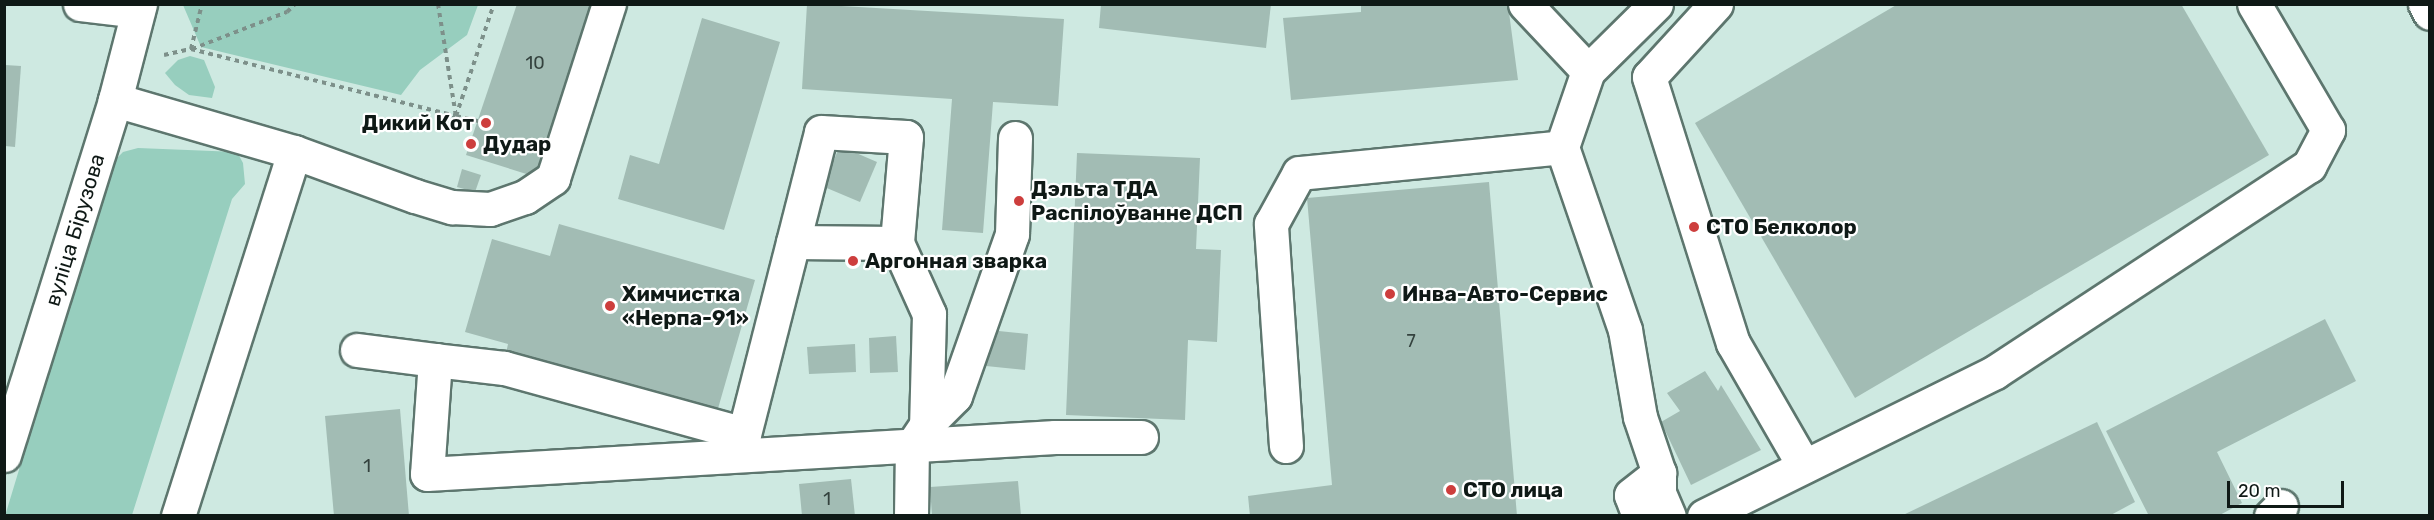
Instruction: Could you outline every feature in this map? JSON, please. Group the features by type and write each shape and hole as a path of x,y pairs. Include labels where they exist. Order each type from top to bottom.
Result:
{"street":[{"path":"80,4 139,8"},
{"path":"115,100 294,152 452,207 490,208 525,197 553,178 609,4"},
{"path":"1525,4 1588,70"},
{"path":"1716,4 1649,77 1733,343 1804,466"},
{"path":"1704,516 1995,372 2309,166 2328,130 2254,4"},
{"path":"2425,4 2430,13"},
{"path":"1654,5 1588,70 1562,147 1625,330 1640,417 1659,474 1659,493 1669,516"},
{"name":"вуліца Бірузова","path":"4,455 115,100 139,8"},
{"path":"742,444 821,132 906,137 897,243 929,314 911,516"},
{"path":"919,435 955,396 1012,234 1015,138"},
{"path":"1286,446 1271,224 1299,173 1562,147"},
{"path":"178,516 294,152"},
{"path":"793,242 897,243"},
{"path":"357,350 504,368 742,444"},
{"path":"435,360 427,474 487,472 742,444 919,435 1141,437"},
{"path":"1639,516 1631,495 1659,474"}],"path":[{"path":"191,49 202,4"},
{"path":"126,63 191,49 287,12 294,4"},
{"path":"438,4 456,116"},
{"path":"456,116 494,4"},
{"path":"191,49 478,121"}],"green space":[{"path":"183,5 478,5 467,35 420,70 401,95 201,47"},
{"path":"190,56 204,60 215,87 212,98 189,95 175,85 165,73 178,60"},
{"path":"138,148 237,152 243,163 245,184 232,199 132,515 5,516 112,163 123,152"}],"building":[{"path":"517,4 591,4 536,177 466,155"},
{"path":"807,4 1064,19 1058,106 993,102 983,233 942,230 952,99 802,89"},
{"path":"1101,4 1271,4 1266,48 1099,28"},
{"path":"1898,4 2181,4 2269,155 1855,398 1695,123"},
{"path":"1361,5 1508,5 1518,80 1291,100 1283,18 1361,12"},
{"path":"702,18 780,42 724,230 618,199 630,155 659,164"},
{"path":"5,65 21,66 15,147 5,146"},
{"path":"840,146 877,162 860,202 822,186"},
{"path":"1077,153 1200,158 1196,249 1221,250 1217,342 1188,340 1185,420 1066,415"},
{"path":"462,169 481,175 475,192 457,187"},
{"path":"1489,182 1517,516 1250,516 1248,496 1332,485 1307,198"},
{"name":"Химчистка «Нерпа-91»","path":"559,224 755,280 715,419 505,358 508,344 465,332 492,239 550,256"},
{"path":"2325,319 2356,381 2217,452 2242,503 2218,516 2149,516 2106,431"},
{"path":"989,330 1028,334 1025,370 986,366"},
{"path":"896,336 898,372 870,373 869,338"},
{"path":"855,344 856,372 809,374 807,347"},
{"path":"1705,371 1718,391 1721,385 1761,450 1691,485 1661,422 1680,411 1667,393"},
{"path":"400,409 409,516 334,516 325,416"},
{"path":"2097,422 2135,502 2109,516 1901,516"},
{"path":"851,479 855,516 802,516 799,484"},
{"path":"1018,481 1021,516 932,516 930,487"}],"place":[{"name":"Дикий Кот","path":"486,123"},
{"name":"Дудар","path":"471,144"},
{"name":"Дэльта ТДА Распілоўванне ДСП","path":"1019,201"},
{"name":"СТО Белколор","path":"1694,227"},
{"name":"Аргонная зварка","path":"853,261"},
{"name":"Инва-Авто-Сервис","path":"1390,294"},
{"name":"Химчистка «Нерпа-91»","path":"610,306"},
{"name":"СТО лица","path":"1451,490"}]}
